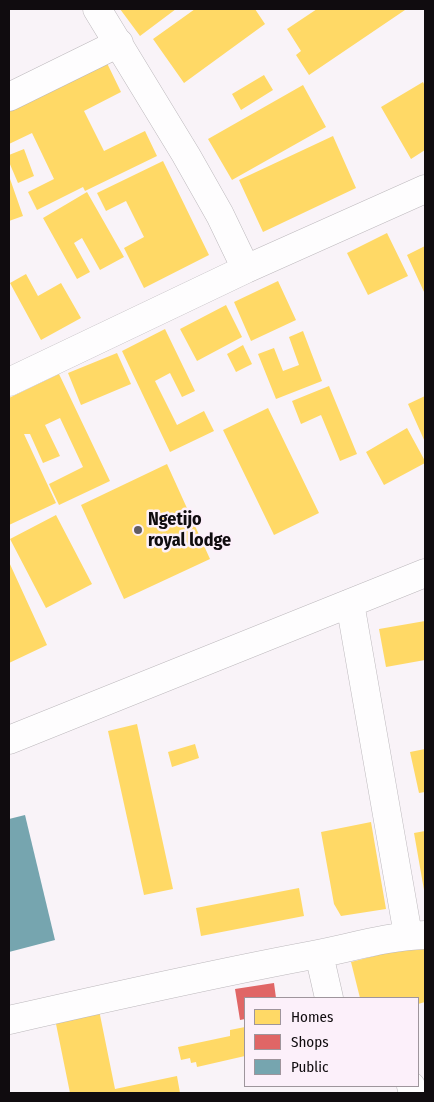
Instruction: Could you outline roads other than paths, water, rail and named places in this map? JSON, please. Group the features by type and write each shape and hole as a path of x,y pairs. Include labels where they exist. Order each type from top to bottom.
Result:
{"street":[{"path":"97,9 186,155 220,215 246,269"},
{"path":"9,97 119,43"},
{"path":"9,382 246,269 425,189"},
{"path":"9,740 425,573"},
{"path":"9,1020 239,968 416,935 350,603"},
{"path":"319,954 329,997"}],"place":[{"name":"Ngetijo royal lodge","path":"138,530"}]}
